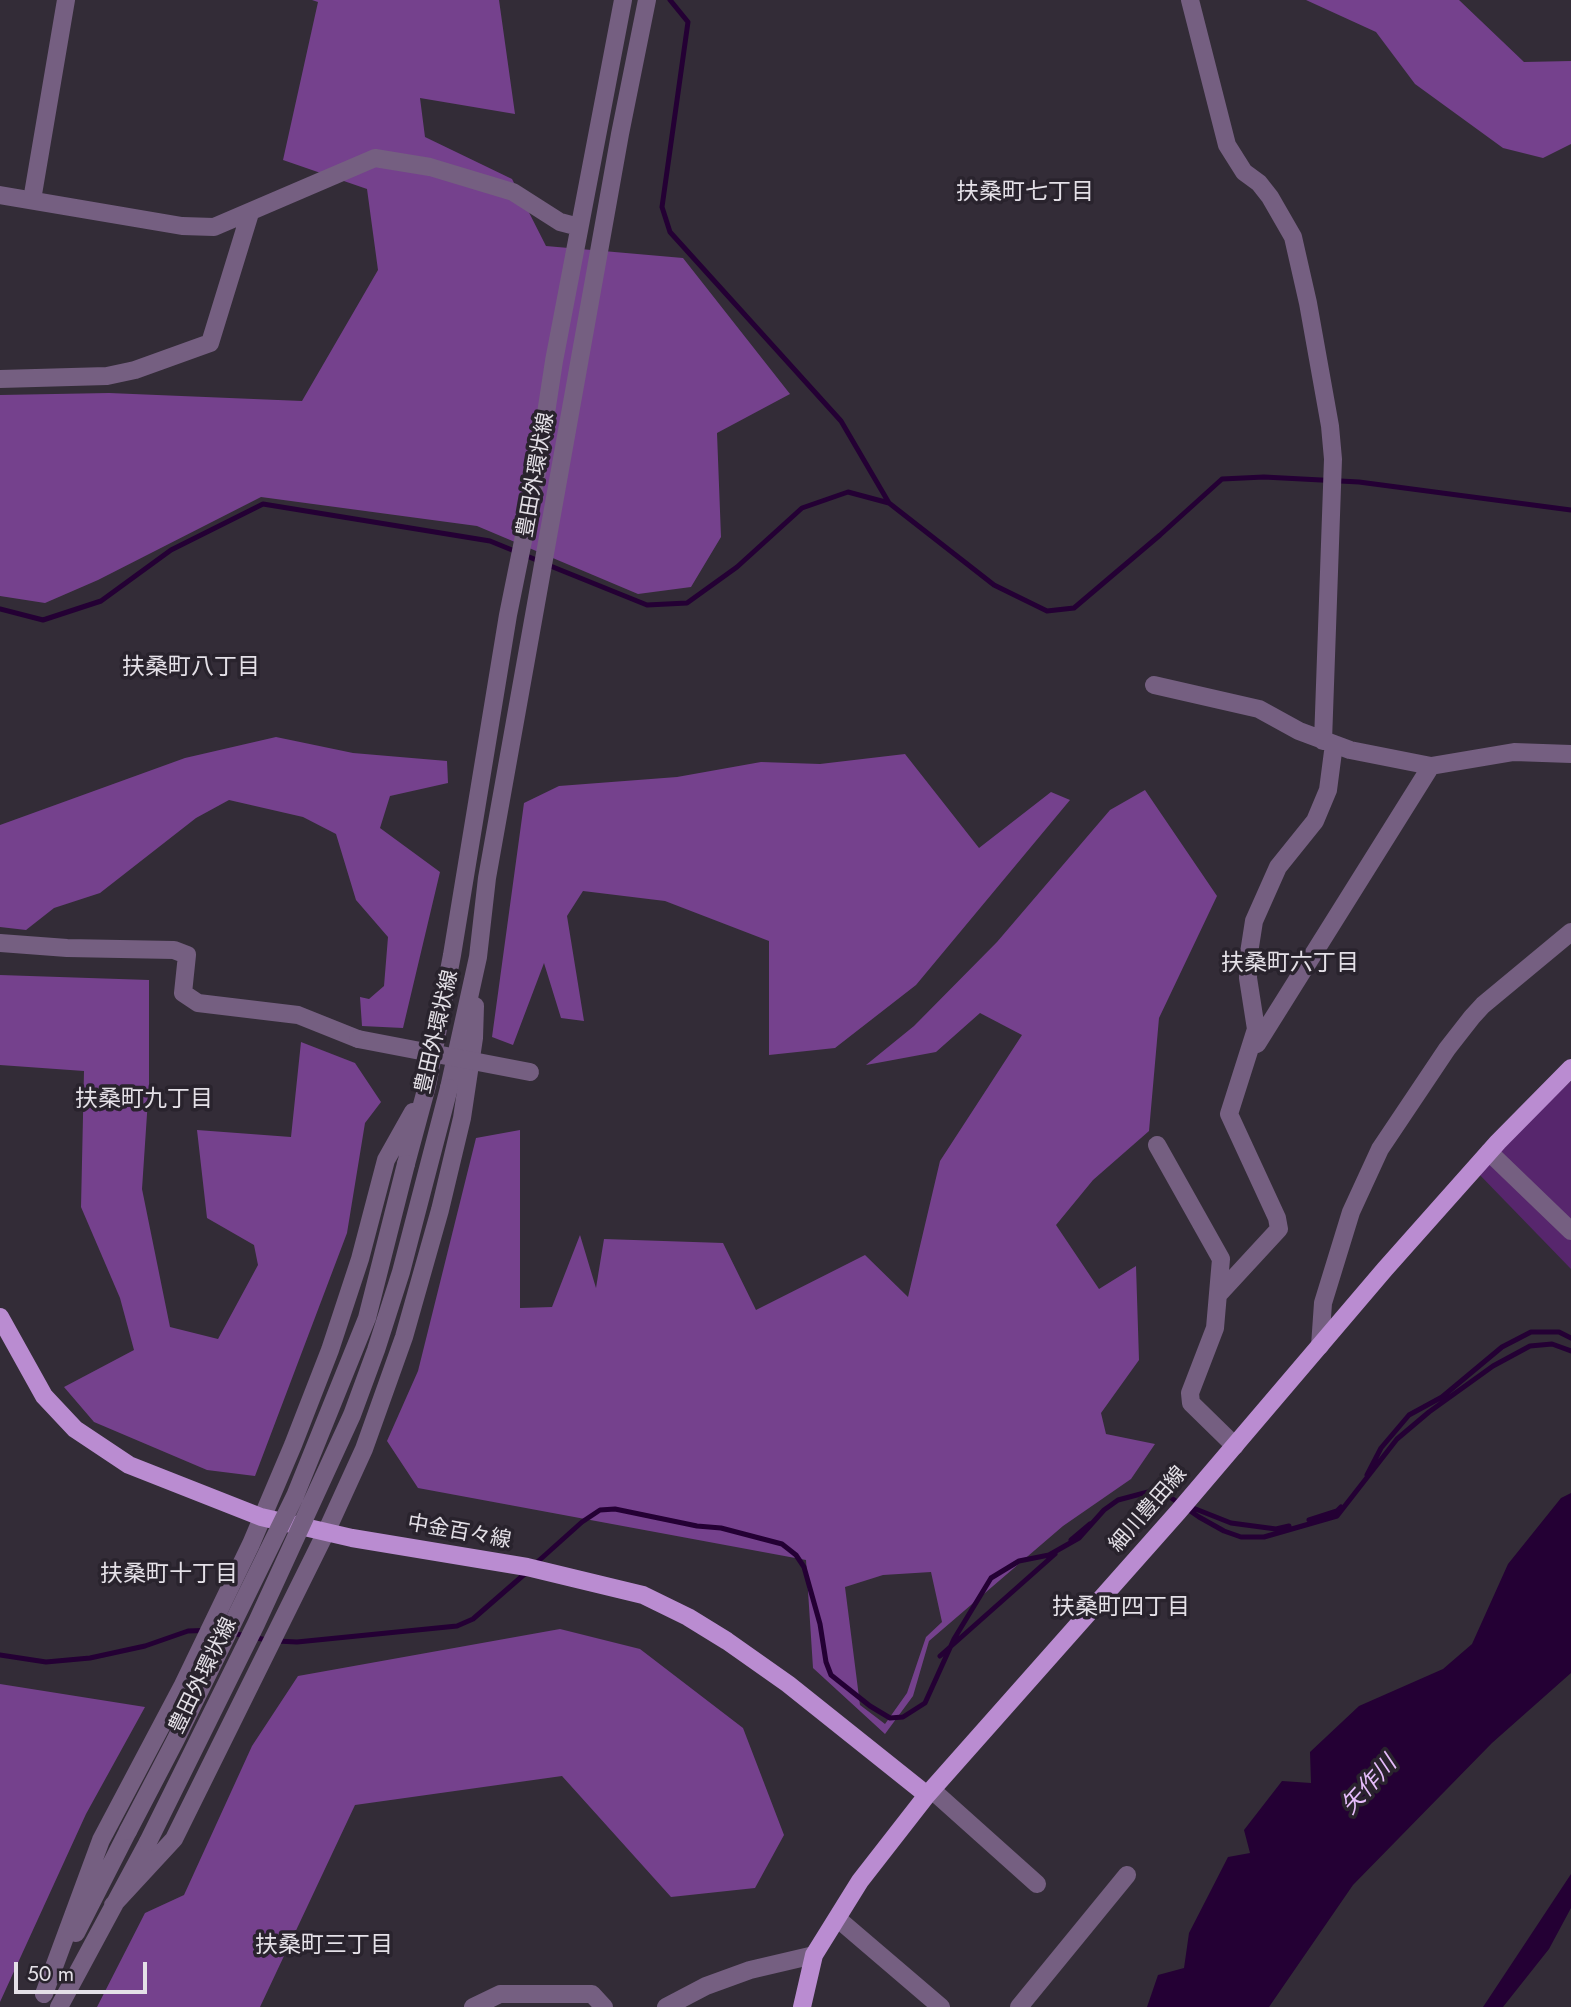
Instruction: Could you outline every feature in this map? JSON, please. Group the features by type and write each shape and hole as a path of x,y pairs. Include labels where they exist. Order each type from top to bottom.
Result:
{"main road":[{"name":"細川豊田線","path":"803,2007 814,1955 860,1881 930,1793 1489,1152 1571,1068"},
{"name":"中金百々線","path":"0,1317 44,1396 75,1429 129,1465 261,1517 327,1530 352,1538 527,1567 643,1595 688,1617 727,1641 788,1684 930,1793"}],"street":[{"path":"32,201 66,0"},
{"name":"豊田外環状線","path":"40,2000 175,1741 300,1484 367,1318 427,1086 481,792 508,615 537,472 579,227 623,0"},
{"name":"豊田外環状線","path":"59,2007 148,1842 261,1612 352,1415 401,1272 449,1088 478,957 487,878 604,222 647,0"},
{"path":"1190,0 1227,145 1244,172 1259,183 1270,197 1293,237 1330,426 1333,466 1328,790 1315,821 1278,867 1254,921 1248,978 1256,1029 1229,1114 1277,1218 1279,1229 1219,1294"},
{"path":"0,195 183,226 214,227 250,214 375,158 430,167 513,192 560,222 579,227"},
{"path":"0,379 107,376 135,370 210,343 250,214"},
{"path":"1154,685 1259,709 1328,743 1350,750 1431,766 1514,752 1571,754"},
{"path":"1244,1064 1431,766"},
{"path":"1320,1346 1323,1303 1351,1212 1380,1149 1472,1017 1571,932"},
{"path":"0,943 67,948 174,950 187,955 183,993 198,1003 298,1016 358,1039 530,1072"},
{"path":"114,1905 174,1839 327,1530 364,1449 404,1337 440,1210 462,1118 472,1051 478,957"},
{"path":"40,2000 101,1840 184,1685 251,1544 293,1445 330,1350 360,1259 387,1160 427,1086"},
{"path":"1157,1144 1221,1259 1215,1328 1190,1393 1191,1403 1235,1446"},
{"path":"1489,1152 1571,1231"},
{"path":"930,1793 1037,1884"},
{"path":"1019,2007 1127,1875"},
{"path":"838,1919 942,2007"},
{"path":"666,2007 706,1986 750,1970 814,1955"},
{"path":"473,2007 500,1994 592,1994 604,2007"}],"shaded area":[{"path":"312,0 499,0 515,114 420,98 425,137 512,179 546,246 683,258 790,394 717,433 721,537 691,587 638,594 477,526 261,497 98,580 45,603 0,596 0,395 109,393 302,401 378,270 367,189 283,160 318,2"},
{"path":"1306,0 1459,0 1524,62 1571,61 1571,144 1543,158 1503,148 1415,84 1376,32"},
{"path":"276,737 353,753 447,761 448,783 390,796 380,828 440,872 403,1028 362,1026 360,997 369,999 384,986 388,937 356,900 336,834 303,817 229,800 196,818 100,893 54,908 26,930 0,927 0,825 185,758"},
{"path":"905,754 979,848 1051,792 1070,800 916,985 835,1048 769,1055 769,941 665,901 583,891 567,916 584,1021 561,1018 544,963 513,1045 492,1037 524,803 559,786 677,777 761,762 820,764"},
{"path":"1145,790 1217,896 1159,1018 1149,1131 1093,1180 1056,1225 1099,1289 1136,1266 1139,1360 1101,1413 1106,1434 1155,1444 1131,1479 1063,1526 929,1641 913,1696 885,1734 813,1668 806,1560 418,1488 387,1441 418,1371 476,1138 520,1130 520,1308 552,1307 580,1235 596,1288 604,1239 723,1243 756,1310 865,1255 908,1297 940,1161 1022,1035 980,1013 936,1052 866,1065 914,1026 997,942 1110,810","holes":["931,1572 942,1622 926,1637 907,1693 885,1724 860,1705 845,1587 883,1575"]},
{"path":"0,975 149,980 149,1084 142,1189 170,1327 218,1339 258,1265 254,1245 207,1218 197,1130 291,1137 301,1042 355,1063 381,1102 365,1123 347,1233 255,1476 207,1470 94,1422 64,1387 134,1350 120,1298 81,1207 84,1071 0,1065"},
{"path":"1571,1081 1571,1269 1475,1170"},
{"path":"560,1629 640,1649 743,1728 784,1835 755,1888 671,1897 562,1776 355,1805 260,2007 97,2007 145,1913 184,1895 252,1746 298,1676"},
{"path":"0,1684 145,1707 86,1814 0,2002"}],"water":[{"name":"矢作川","path":"1571,1493 1571,1673 1492,1743 1353,1885 1269,2007 1147,2007 1158,1975 1184,1968 1189,1933 1228,1857 1250,1853 1244,1830 1282,1781 1311,1783 1310,1752 1359,1706 1443,1669 1472,1644 1508,1564 1561,1498"},
{"path":"1571,1874 1571,1908 1549,1949 1503,2007 1483,2007"}],"waterway":[{"path":"670,0 688,22 662,207 670,232 841,421 889,503"},
{"path":"548,565 647,605 687,603 737,567 802,508 848,492 889,503 994,585 1047,611 1074,608 1222,479 1264,477 1359,482 1571,510"},
{"path":"0,609 43,620 101,601 171,550 263,504 490,541 539,561"},
{"path":"1367,1475 1381,1448 1409,1415 1442,1397 1502,1347 1531,1332 1559,1332 1571,1338"},
{"path":"534,1565 582,1522 600,1510 615,1509 697,1526 721,1528 782,1544 796,1555 804,1567 831,1675 890,1718 903,1717 925,1703 954,1639 991,1578 1019,1561 1049,1555 1079,1538 1104,1510 1118,1500 1148,1492 1167,1495 1199,1517 1241,1537 1264,1537 1337,1516 1397,1439 1429,1412 1493,1366 1530,1346 1552,1344 1571,1351"},
{"path":"1188,1506 1231,1523 1276,1529 1289,1526"},
{"path":"1309,1520 1337,1511 1341,1507"},
{"path":"1071,1540 1090,1524"},
{"path":"940,1656 1055,1554"},
{"path":"277,1641 297,1642 457,1626 473,1619 527,1572"},
{"path":"0,1655 46,1662 90,1658 145,1646 188,1631 216,1630 267,1640"}],"district":[{"name":"扶桑町七丁目","path":"1025,193"},
{"name":"扶桑町八丁目","path":"191,668"},
{"name":"扶桑町六丁目","path":"1290,964"},
{"name":"扶桑町九丁目","path":"144,1100"},
{"name":"扶桑町十丁目","path":"169,1575"},
{"name":"扶桑町四丁目","path":"1121,1608"},
{"name":"扶桑町三丁目","path":"324,1946"}]}
